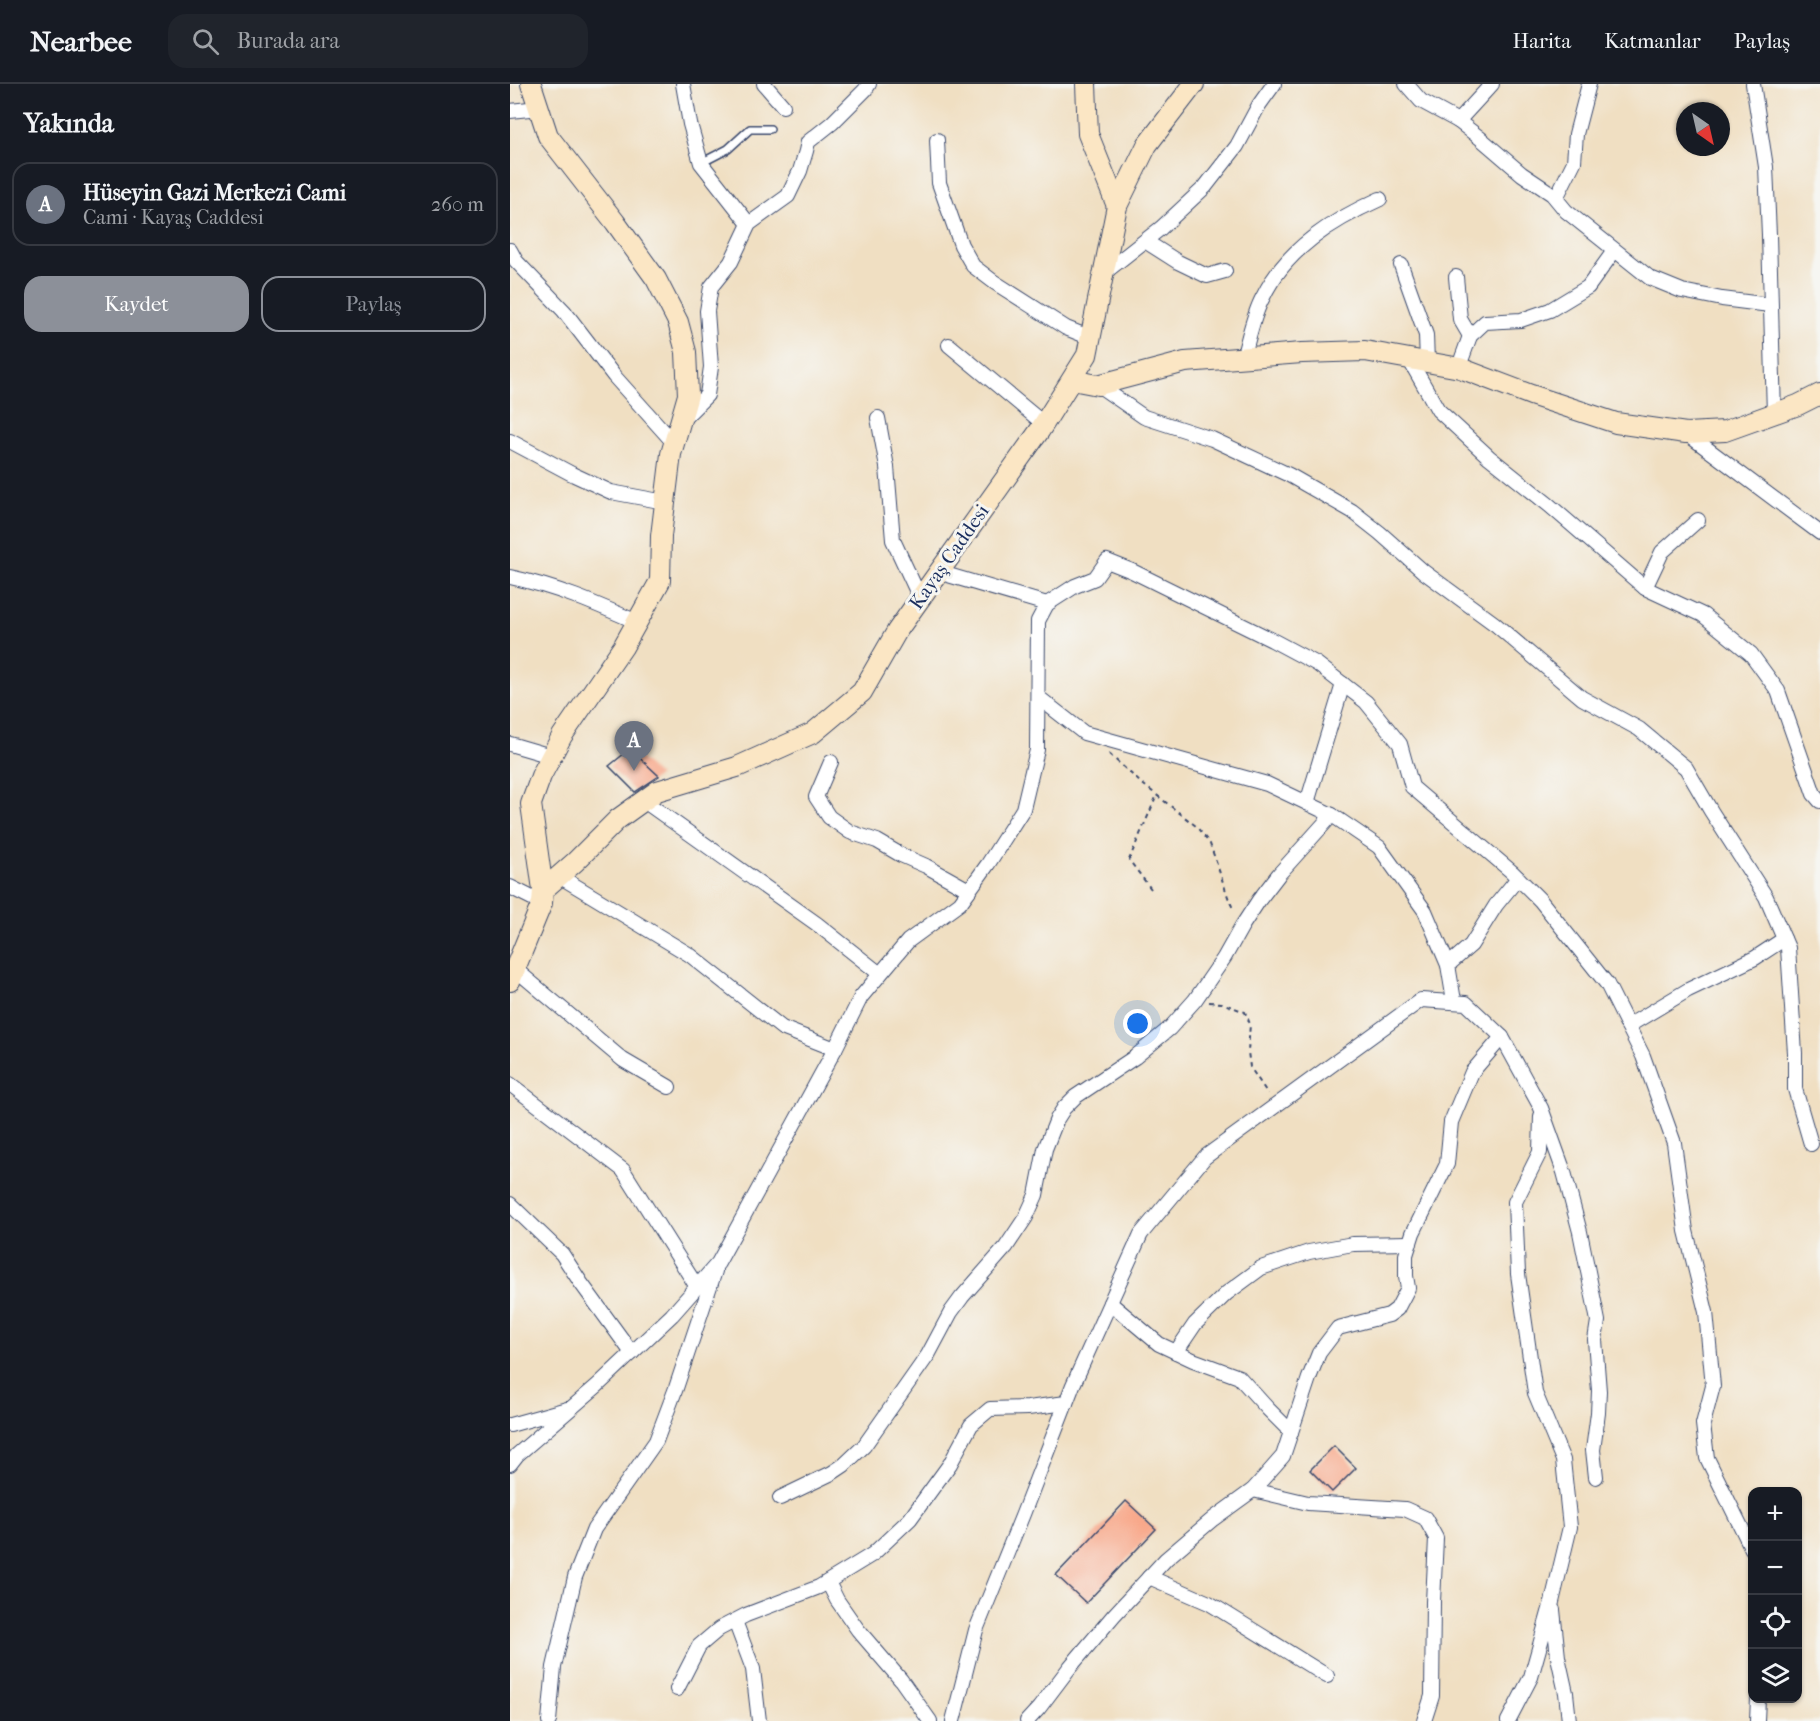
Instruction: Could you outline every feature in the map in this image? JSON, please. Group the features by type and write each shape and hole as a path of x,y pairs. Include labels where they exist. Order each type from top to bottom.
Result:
{"street":[{"path":"531,84 548,136 656,279 678,322 686,352 688,395 671,454 661,536 660,581 623,647 562,736 541,776 531,804 543,896 512,975 623,1060 669,1087"},
{"path":"683,84 690,124 701,164 749,224"},
{"path":"764,84 783,106"},
{"path":"680,423 707,395 711,367 707,311 711,286 731,262 749,224 788,196 800,171 808,142 832,123 869,84"},
{"path":"1086,84 1088,134 1117,206"},
{"name":"Kayaş Caddesi","path":"543,896 559,876 618,819 657,791 737,767 813,733 862,692 897,631 1044,424 1087,355 1117,206 1147,145 1194,84"},
{"path":"1104,273 1161,228 1205,187 1237,146 1259,105 1274,84"},
{"path":"1406,84 1421,101 1458,121 1522,174 1540,184 1556,198 1566,211 1650,278 1682,291 1770,305"},
{"path":"1458,121 1492,84"},
{"path":"1556,198 1574,162 1576,134 1590,84"},
{"path":"1753,84 1766,168 1774,414"},
{"path":"510,111 539,108"},
{"path":"937,140 939,183 961,245 973,266 1066,328 1090,338"},
{"path":"1243,358 1262,298 1277,272 1296,250 1337,220 1380,199"},
{"path":"1145,241 1178,262 1208,276 1225,271"},
{"path":"510,250 516,261 564,311 614,376 674,444"},
{"path":"1460,368 1470,336 1485,322 1521,320 1550,310 1588,287 1614,251"},
{"path":"1401,266 1426,335 1418,361 1438,410 1489,457 1645,588 1703,615 1751,654 1778,692 1814,794 1820,801"},
{"path":"1456,277 1460,319 1470,336"},
{"path":"949,345 1044,424"},
{"path":"1098,385 1185,362 1365,351 1460,368 1531,395 1616,423 1686,433 1725,431 1798,405 1820,394"},
{"path":"1072,380 1098,385 1144,417 1212,439 1289,475 1352,511 1424,572 1495,624 1582,698 1639,729 1686,768 1766,897 1788,948 1795,1089 1811,1144"},
{"path":"878,418 887,467 893,540 920,598"},
{"path":"1686,433 1820,533"},
{"path":"510,441 611,492 665,502"},
{"path":"1645,588 1662,552 1698,520"},
{"path":"549,1721 554,1667 574,1577 594,1529 656,1441 718,1263 861,997 908,941 960,903 1023,809 1037,750 1038,621 1047,604 1075,586 1095,578 1107,561 1317,664 1366,702 1400,744 1412,787 1518,878 1540,900 1606,984 1643,1056 1674,1143 1686,1231 1706,1312 1713,1386 1703,1424 1707,1458 1748,1541"},
{"path":"938,572 1047,604"},
{"path":"510,577 544,585 582,598 637,622"},
{"path":"1307,803 1343,684"},
{"path":"1038,698 1084,733 1268,784 1332,815 1379,847 1425,911 1448,965 1454,1001"},
{"path":"510,744 551,756"},
{"path":"831,762 816,797 829,817 850,832 877,841 969,890"},
{"path":"644,801 818,924 880,974"},
{"path":"780,1498 832,1473 864,1446 927,1355 951,1312 1006,1247 1026,1218 1036,1195 1045,1149 1064,1108 1075,1097 1155,1042 1170,1028 1195,1000 1259,900 1332,815"},
{"path":"559,876 690,955 782,1028 835,1049"},
{"path":"1448,965 1471,945 1496,905 1518,878"},
{"path":"510,887 543,896"},
{"path":"1628,1026 1688,990 1755,958 1784,939"},
{"path":"953,1721 976,1630 1066,1403 1141,1234 1206,1157 1421,1000 1466,1003 1502,1037 1541,1108 1564,1172 1580,1232 1598,1321 1595,1340 1598,1413 1593,1450 1596,1477"},
{"path":"1026,1721 1039,1708 1070,1667 1166,1559 1253,1490 1282,1456 1319,1353 1338,1328 1389,1315 1397,1309 1408,1288 1406,1255 1413,1233 1447,1164 1451,1122 1472,1072 1502,1037"},
{"path":"510,1084 623,1170 697,1287"},
{"path":"1509,1721 1531,1677 1570,1527 1563,1460 1535,1394 1518,1274 1515,1202 1540,1152 1541,1108"},
{"path":"510,1204 562,1254 632,1353"},
{"path":"1176,1352 1195,1324 1227,1293 1261,1268 1309,1252 1353,1244 1410,1243"},
{"path":"510,1464 517,1455 672,1315 718,1263"},
{"path":"1110,1303 1159,1344 1239,1377 1268,1410 1291,1431"},
{"path":"677,1689 699,1646 719,1629 819,1587 873,1554 910,1519 950,1464 971,1425 990,1409 1028,1408 1066,1403"},
{"path":"510,1425 572,1407"},
{"path":"1253,1490 1308,1503 1405,1509 1425,1518 1436,1538 1432,1695 1424,1721"},
{"path":"1149,1577 1209,1603 1262,1637 1292,1652 1327,1676"},
{"path":"828,1582 837,1600 858,1630 901,1680 930,1721"},
{"path":"1552,1602 1558,1657 1569,1721"},
{"path":"735,1621 753,1669 759,1721"},
{"path":"1757,1721 1758,1703"}],"lane":[{"path":"701,164 728,149 750,129 770,129"}],"path":[{"path":"1108,754 1196,826 1210,844 1227,897 1242,926"},
{"path":"1151,889 1130,860 1157,795"},
{"path":"1195,1000 1222,1003 1245,1012 1250,1024 1248,1052 1250,1067 1275,1106"}],"building":[{"path":"630,749 659,776 635,792 609,766"},
{"path":"1334,1446 1356,1468 1332,1492 1310,1470"},
{"path":"1126,1501 1156,1529 1086,1603 1056,1575"}],"place":[{"name":"Hüseyin Gazi Merkezi Cami","path":"634,771"}]}
